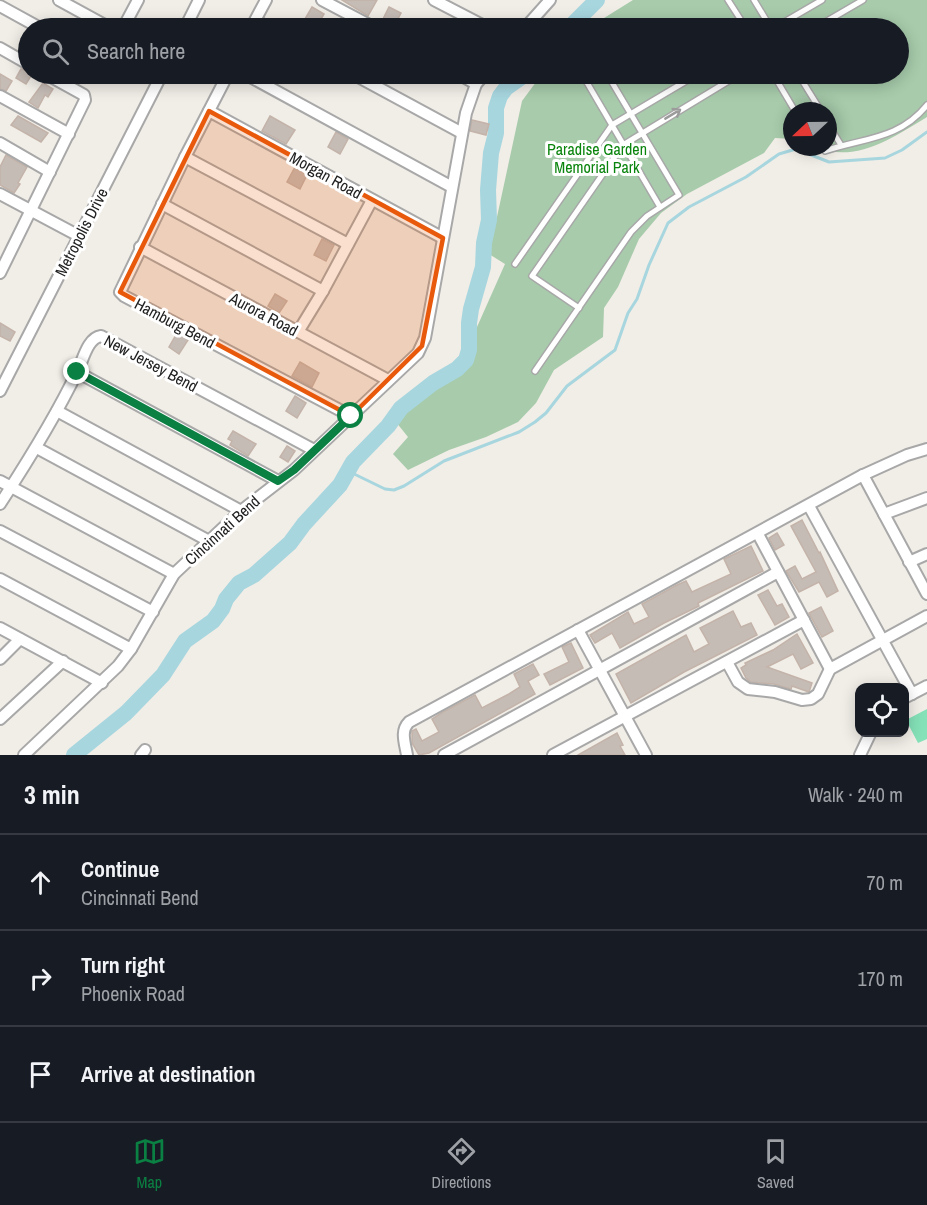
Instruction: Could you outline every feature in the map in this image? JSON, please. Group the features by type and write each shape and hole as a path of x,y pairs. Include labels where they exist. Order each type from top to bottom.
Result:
{"street":[{"path":"59,0 92,18"},
{"path":"189,18 199,0"},
{"path":"257,18 266,0"},
{"path":"322,0 356,18"},
{"path":"435,0 469,18"},
{"path":"534,18 549,0"},
{"path":"127,18 133,2"},
{"path":"0,6 22,18"},
{"path":"0,48 18,58"},
{"path":"0,273 86,98 63,84"},
{"name":"Metropolis Drive","path":"0,391 157,84"},
{"name":"Hamburg Bend","path":"223,84 120,290 124,296 351,416"},
{"path":"263,84 452,188"},
{"path":"371,84 462,133"},
{"name":"Cincinnati Bend","path":"24,755 102,683 130,649 174,574 241,511 294,470 418,353 422,346 466,113 476,84"},
{"path":"0,96 69,134"},
{"name":"Morgan Road","path":"209,111 443,238"},
{"path":"0,143 50,172"},
{"path":"185,157 348,244"},
{"path":"0,194 79,236"},
{"path":"298,332 372,201"},
{"path":"162,204 323,291"},
{"path":"0,243 11,250"},
{"name":"Aurora Road","path":"140,247 388,380"},
{"name":"New Jersey Bend","path":"0,504 37,448 92,339 101,336 314,450"},
{"path":"77,372 278,481"},
{"path":"57,411 241,511"},
{"path":"37,448 209,541"},
{"path":"406,755 403,733 409,722 864,475 907,455 927,449"},
{"path":"864,475 927,594"},
{"path":"0,481 174,574"},
{"path":"884,514 927,498"},
{"path":"809,506 882,641 902,683"},
{"path":"0,531 153,612"},
{"path":"758,534 830,669"},
{"path":"909,562 927,554"},
{"path":"444,755 778,572"},
{"path":"0,579 130,649"},
{"path":"728,662 738,682 747,689 775,692 802,700 811,699 818,694 830,669 927,616"},
{"path":"553,755 804,620"},
{"path":"0,628 102,683"},
{"path":"578,630 646,755"},
{"path":"0,659 20,639"},
{"path":"0,719 63,661"},
{"path":"909,695 927,686"},
{"path":"860,755 869,737"}],"lane":[{"path":"728,0 740,18"},
{"path":"754,0 766,18"},
{"path":"790,18 822,0"},
{"path":"832,18 863,0"},
{"path":"588,84 660,207"},
{"path":"535,371 635,227 679,195 613,84"},
{"path":"515,264 612,125 681,84"},
{"path":"579,308 532,276 623,145 723,84"},
{"path":"779,84 790,102"},
{"path":"804,84 815,102"},
{"path":"837,147 886,135 920,114 927,105"},
{"path":"837,139 841,146"}],"highlighted area":[{"path":"209,111 443,238 422,346 351,416 120,292"}],"green space":[{"name":"Paradise Garden Memorial Park","path":"633,0 927,0 927,117 874,146 860,150 837,151 837,102 783,102 783,138 775,138 764,153 687,194 661,213 639,239 618,287 604,308 603,337 554,370 536,403 518,422 486,437 449,450 408,470 393,454 408,437 396,422 423,393 439,380 469,366 475,355 477,327 505,264 489,254 522,101 535,84 909,84 909,18 604,18"},
{"path":"927,709 927,739 918,743 909,726 909,718"}],"building":[{"path":"342,0 377,0 368,16"},
{"path":"312,7 324,14 322,18 306,18"},
{"path":"389,7 401,13 398,18 384,18"},
{"path":"0,74 12,81 6,91 0,89"},
{"path":"42,84 53,89 48,97 45,95 38,108 29,102"},
{"path":"18,116 48,133 41,142 11,125"},
{"path":"270,116 295,130 286,144 262,131"},
{"path":"472,120 489,124 486,135 470,131"},
{"path":"336,132 348,139 340,154 328,147"},
{"path":"6,155 27,167 14,193 0,185 0,167"},
{"path":"295,167 308,173 300,189 287,182"},
{"path":"322,239 334,245 326,261 314,255"},
{"path":"275,294 287,301 279,313 268,306"},
{"path":"0,323 15,332 10,341 0,336"},
{"path":"177,333 188,340 179,354 169,347"},
{"path":"300,362 319,373 312,387 292,376"},
{"path":"295,396 306,403 297,418 286,411"},
{"path":"233,431 256,444 248,456 230,445 232,441 228,439"},
{"path":"287,446 295,451 288,462 280,457"},
{"path":"802,520 838,591 827,597 819,582 799,592 786,571 795,566 802,579 816,572 791,526"},
{"path":"777,533 784,545 775,550 769,538"},
{"path":"751,546 763,571 698,603 699,606 620,648 612,633 595,643 590,635 628,612 634,624 649,617 642,604 686,581 692,592 731,574 724,559"},
{"path":"768,590 777,606 782,604 789,617 775,625 758,595"},
{"path":"821,607 833,631 822,637 809,613"},
{"path":"733,611 741,627 751,623 757,635 684,672 631,703 616,674 686,635 694,652 709,644 700,628"},
{"path":"797,634 813,663 801,669 793,654 767,667 812,683 809,692 792,686 791,689 774,684 751,682 746,678 741,668 746,665 745,663 773,650"},
{"path":"571,643 583,668 550,685 544,674 569,662 562,647"},
{"path":"533,664 539,675 528,681 535,694 429,753 419,755 412,743 412,731 416,729 422,741 439,732 432,719 443,712 475,695 482,708 509,694 520,687 514,674"},
{"path":"617,733 625,755 578,755"}],"waterway":[{"path":"579,18 597,0"},
{"path":"74,755 126,713 163,675 185,641 213,621 239,583 254,575 290,543 304,524 340,485 353,462 388,426 401,408 433,383 457,369 466,360 469,350 471,309 483,267 484,243 489,220 488,190 491,153 496,133 496,108 500,96 512,84"},
{"path":"348,471 385,489 394,490 444,461 519,432 535,422 546,413 567,386 615,350 628,313 637,299 668,223 689,207 746,177 779,154 796,149 829,162 885,158 902,150 927,132"}],"route":[{"path":"77,372 278,481 294,470 351,416"}]}
